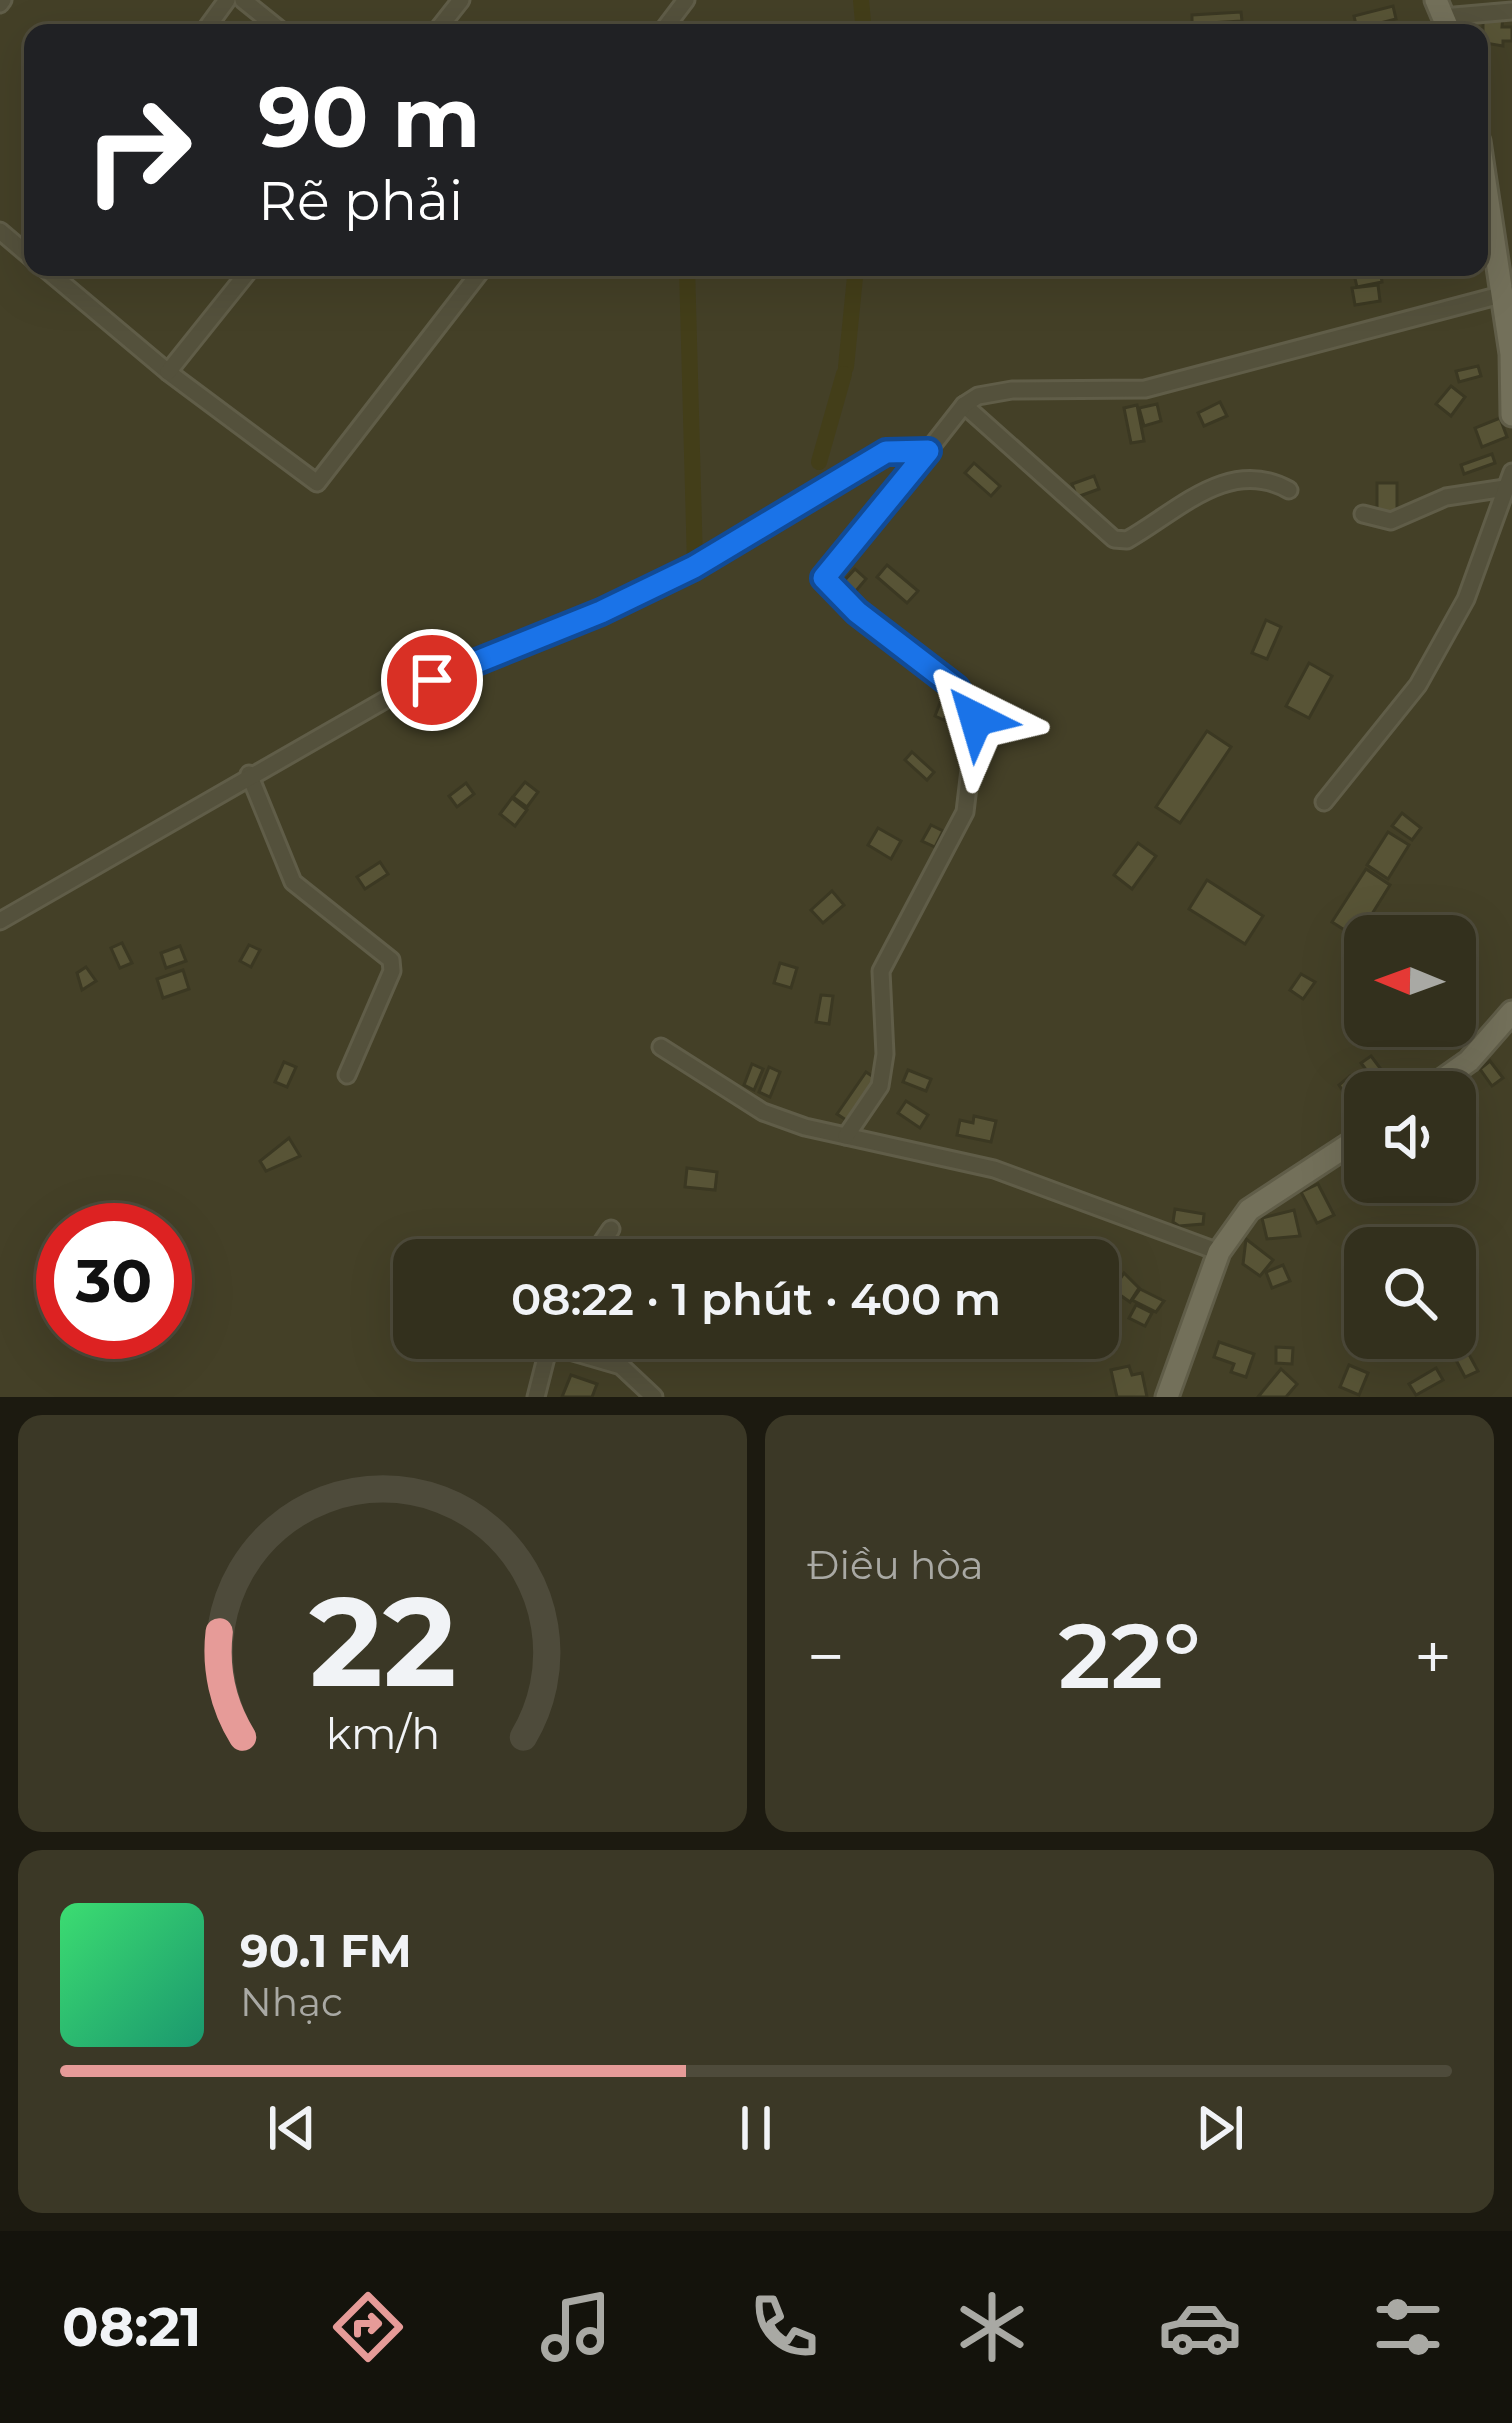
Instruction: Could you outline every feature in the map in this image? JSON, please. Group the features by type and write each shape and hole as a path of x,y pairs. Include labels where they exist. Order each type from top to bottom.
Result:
{"main road":[{"path":"1488,192 1506,294 1512,415"},
{"path":"1455,1071 1512,1012"},
{"path":"1167,1397 1219,1252 1249,1210 1344,1148"}],"street":[{"path":"243,0 273,24"},
{"path":"442,24 460,0"},
{"path":"668,24 686,0"},
{"path":"1443,17 1512,10"},
{"path":"0,231 24,251"},
{"path":"54,276 168,372 316,484 477,276"},
{"path":"168,372 245,276"},
{"path":"847,1136 880,1086 885,1054 881,971 965,812 976,719 956,688 857,612 824,578 964,405 978,396 1012,390 1145,389 1506,294"},
{"path":"964,405 1114,538 1127,540 1184,500 1245,478 1271,480 1289,490"},
{"path":"0,921 390,697 601,612 694,567 886,452 928,451"},
{"path":"1363,514 1391,520 1446,497 1509,480"},
{"path":"1324,802 1418,685 1466,599 1509,480"},
{"path":"249,774 292,882 391,960 392,971 347,1075"},
{"path":"661,1047 763,1112 994,1169 1219,1252"},
{"path":"604,1239 611,1229"},
{"path":"536,1397 546,1359"},
{"path":"600,1359 621,1366 654,1397"}],"building":[{"path":"1393,6 1396,19 1356,24 1354,16"},
{"path":"1241,12 1242,21 1192,24 1192,15"},
{"path":"1483,13 1503,14 1502,27 1512,27 1512,41 1503,41 1503,46 1488,44 1488,24 1483,24"},
{"path":"1354,276 1381,276 1382,282 1357,287"},
{"path":"1378,285 1380,301 1355,305 1352,288"},
{"path":"1478,366 1481,376 1459,382 1456,371"},
{"path":"1451,386 1465,397 1451,416 1436,404"},
{"path":"1220,402 1227,416 1204,426 1198,413"},
{"path":"1157,404 1161,421 1144,426 1139,408"},
{"path":"1137,405 1144,441 1131,443 1124,408"},
{"path":"1500,418 1507,437 1482,447 1475,428"},
{"path":"1492,454 1495,463 1464,474 1461,465"},
{"path":"974,463 1000,486 991,496 965,473"},
{"path":"1094,476 1099,489 1077,497 1072,484"},
{"path":"1377,483 1397,483 1397,513 1377,513"},
{"path":"887,565 918,591 907,603 877,577"},
{"path":"855,569 866,579 855,592 843,582"},
{"path":"1266,620 1281,627 1267,659 1252,653"},
{"path":"1309,663 1332,676 1309,718 1286,706"},
{"path":"945,690 954,694 944,720 935,716"},
{"path":"953,702 967,708 960,725 945,719"},
{"path":"1207,731 1231,747 1180,823 1156,807"},
{"path":"912,752 934,772 927,780 905,760"},
{"path":"525,782 538,792 527,807 513,797"},
{"path":"466,783 474,794 457,807 449,796"},
{"path":"512,798 527,810 515,826 500,814"},
{"path":"1402,813 1421,828 1412,840 1392,826"},
{"path":"931,825 943,831 935,847 922,841"},
{"path":"878,828 901,841 891,859 868,845"},
{"path":"1388,832 1409,845 1388,879 1367,865"},
{"path":"1138,843 1156,856 1132,889 1114,875"},
{"path":"380,862 388,874 365,889 357,877"},
{"path":"1366,869 1390,885 1371,915 1344,915 1344,930 1332,922"},
{"path":"1207,880 1263,916 1245,944 1189,909"},
{"path":"832,891 844,905 823,923 811,910"},
{"path":"122,943 132,963 120,968 111,948"},
{"path":"249,945 260,950 251,967 240,961"},
{"path":"180,946 186,961 166,968 161,953"},
{"path":"780,963 797,968 791,988 774,983"},
{"path":"86,967 96,981 82,990 77,973"},
{"path":"183,970 189,989 163,998 157,979"},
{"path":"1301,974 1315,982 1303,999 1290,990"},
{"path":"821,995 833,996 829,1024 816,1022"},
{"path":"1371,1056 1382,1071 1367,1071 1361,1063"},
{"path":"1490,1061 1503,1078 1492,1086 1480,1069"},
{"path":"284,1062 296,1067 287,1087 275,1082"},
{"path":"752,1064 763,1069 754,1090 744,1085"},
{"path":"769,1067 780,1072 770,1097 759,1092"},
{"path":"908,1070 931,1079 926,1091 903,1082"},
{"path":"866,1072 878,1080 849,1122 837,1114"},
{"path":"906,1101 928,1115 920,1128 898,1113"},
{"path":"974,1116 996,1121 991,1142 957,1135 960,1120 973,1123"},
{"path":"289,1138 300,1156 266,1171 260,1161"},
{"path":"687,1168 717,1172 715,1190 685,1187"},
{"path":"1318,1184 1334,1215 1317,1223 1301,1192"},
{"path":"1175,1209 1204,1214 1203,1224 1179,1226 1173,1222"},
{"path":"1294,1210 1300,1236 1267,1239 1262,1218"},
{"path":"1246,1239 1273,1260 1260,1276 1243,1264"},
{"path":"1283,1265 1290,1281 1272,1288 1266,1272"},
{"path":"1124,1273 1139,1288 1130,1302 1119,1294"},
{"path":"1140,1289 1164,1301 1156,1312 1132,1300"},
{"path":"1136,1305 1152,1313 1145,1326 1129,1318"},
{"path":"1219,1342 1254,1354 1246,1377 1231,1372 1234,1364 1214,1357"},
{"path":"1276,1347 1293,1348 1292,1364 1276,1363"},
{"path":"1455,1359 1471,1359 1478,1371 1465,1377"},
{"path":"1349,1365 1368,1373 1359,1395 1340,1387"},
{"path":"1129,1366 1132,1375 1142,1373 1147,1397 1117,1397 1111,1370"},
{"path":"1436,1368 1443,1380 1416,1395 1409,1384"},
{"path":"1281,1369 1297,1384 1286,1397 1258,1397"},
{"path":"571,1375 597,1384 592,1397 562,1397"}],"waterway":[{"path":"861,0 863,24"},
{"path":"687,276 695,563"},
{"path":"846,367 855,276"},
{"path":"819,462 844,374"}],"route":[{"path":"432,680 601,612 694,567 886,452 928,451 824,578 857,612 956,688 972,705 976,719"}]}
